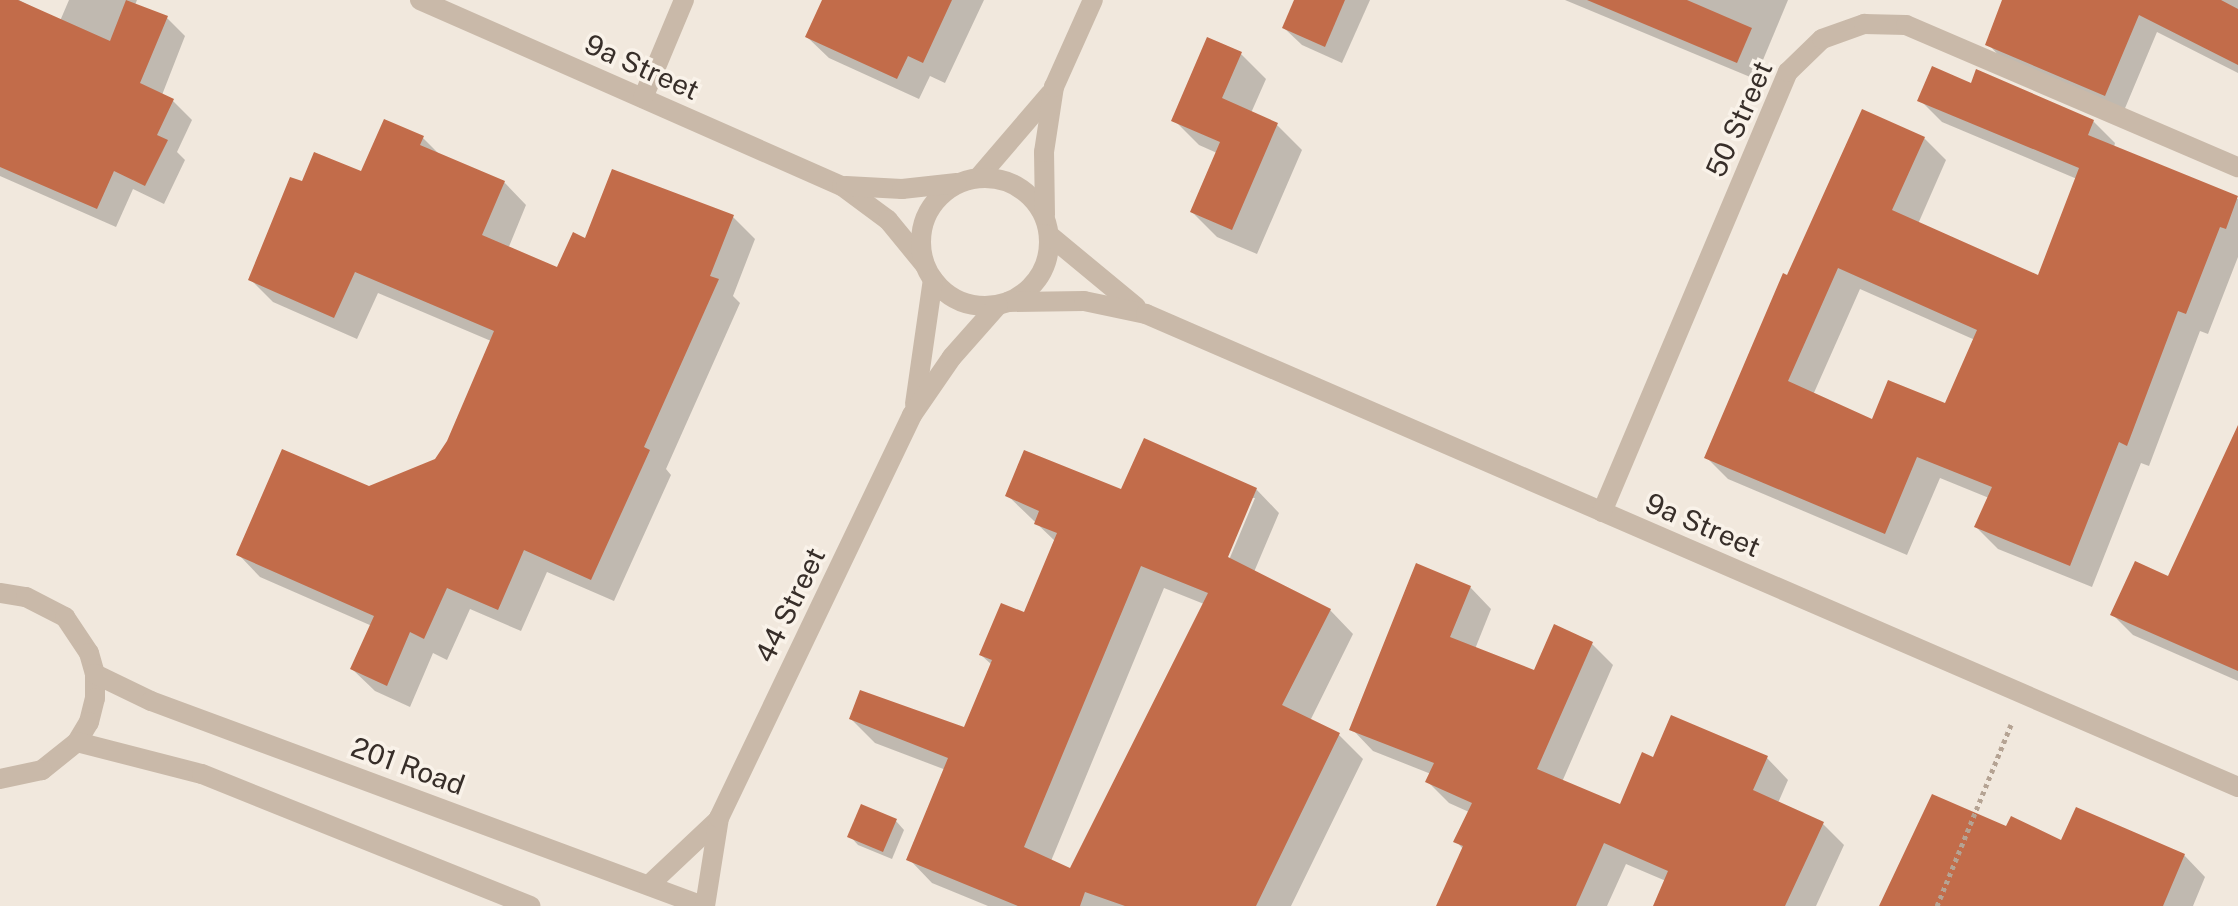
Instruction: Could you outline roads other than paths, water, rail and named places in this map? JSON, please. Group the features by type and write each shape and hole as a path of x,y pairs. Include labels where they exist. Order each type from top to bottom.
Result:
{"street":[{"name":"9a Street","path":"420,0 842,186 888,220 929,272"},
{"path":"643,98 684,0"},
{"path":"1054,87 1044,152 1047,227 1044,267 1023,293 1003,303 969,304 955,299 929,272 921,240 926,216 935,202 970,180 1005,150 1054,87 1093,0"},
{"name":"50 Street","path":"1602,512 1788,72 1822,39 1864,24 1906,25 2238,167"},
{"name":"9a Street","path":"842,186 902,189 970,180"},
{"path":"970,180 1011,183 1037,204 1047,227"},
{"name":"9a Street","path":"1047,227 1090,272 1146,314"},
{"name":"44 Street","path":"912,415 921,383 929,272"},
{"name":"9a Street","path":"1003,303 1084,301 1146,314 2238,787"},
{"name":"44 Street","path":"704,906 719,818 912,415 952,357 1003,303"},
{"path":"0,593 47,604 65,617 84,643 95,674 95,698 89,722 77,742 42,770 0,779"},
{"name":"201 Road","path":"95,674 151,701 704,906"},
{"path":"77,742 202,774 531,906"},
{"name":"44 Street","path":"649,885 719,818"}]}
